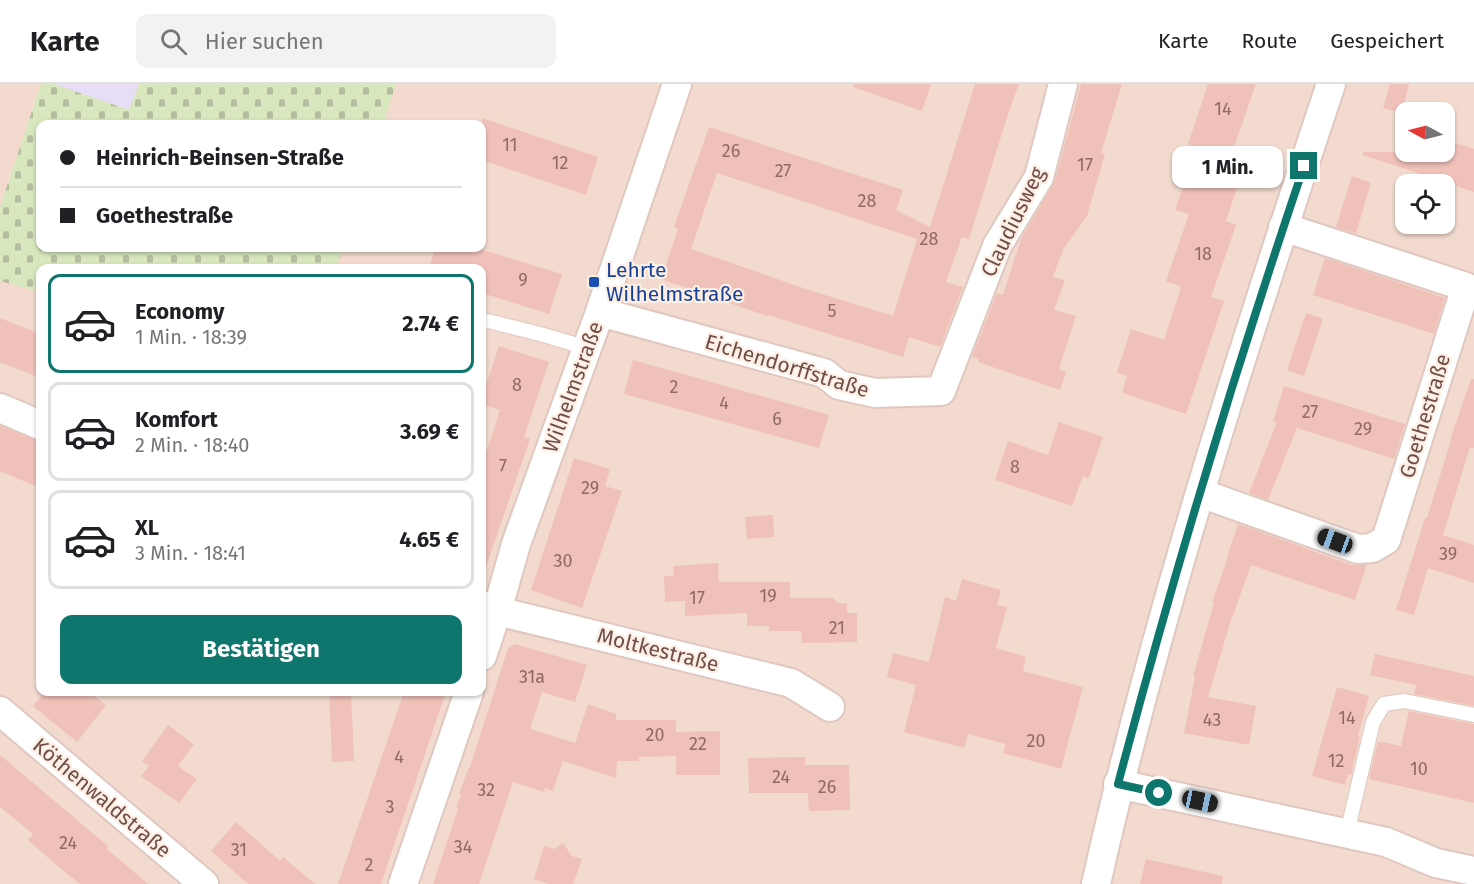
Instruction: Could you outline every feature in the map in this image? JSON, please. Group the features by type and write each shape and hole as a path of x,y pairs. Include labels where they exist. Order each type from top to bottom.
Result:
{"street":[{"name":"Wilhelmstraße","path":"486,629 489,608 516,544 588,348 677,84"},
{"name":"Claudiusweg","path":"941,392 997,246 1039,177 1063,84"},
{"path":"1096,884 1118,784 1167,603 1283,227 1331,84"},
{"name":"Goethestraße","path":"1200,493 1358,549 1372,548 1386,540 1466,287 1283,227"},
{"name":"Eichendorffstraße","path":"600,312 824,373 839,385 875,393 941,392"},
{"path":"0,408 36,423"},
{"name":"Moltkestraße","path":"489,608 791,683 830,707"},
{"path":"403,884 468,696"},
{"name":"Köthenwaldstraße","path":"0,711 204,884"},
{"path":"1118,784 1386,842 1436,863 1474,871"}],"lane":[{"path":"486,321 588,348"},
{"path":"1347,833 1373,722 1384,704 1404,701 1474,715"}],"shaded area":[{"path":"0,84 1474,84 1474,884 0,884"},
{"path":"54,84 139,84 129,110"}],"green space":[{"path":"41,84 54,84 129,110 139,84 396,84 384,120 36,120 36,252 342,252 337,264 36,264 36,291 0,281 0,207"}],"building":[{"path":"854,84 931,84 922,111 853,87"},
{"path":"975,84 1019,84 969,239 962,237 946,282 963,287 940,347 909,337 903,357 767,316 661,279 678,229 674,227 709,127 903,190 896,210 930,227","holes":["717,173 917,239 893,316 691,249"]},
{"path":"1081,84 1122,84 1101,153 1105,154 1087,216 1063,250 1053,277 1065,280 1054,310 1076,316 1059,369 1066,372 1060,390 978,362 979,359 972,357 997,293 1003,295 1021,239 1055,181"},
{"path":"1208,84 1256,84 1233,150 1248,155 1226,221 1236,225 1211,297 1224,301 1186,414 1122,393 1127,376 1117,372 1131,329 1164,340 1181,287 1166,281 1189,214 1175,210 1197,147 1188,144"},
{"path":"1390,84 1409,84 1405,102 1395,102 1395,111 1383,108"},
{"path":"482,118 598,157 586,195 486,161 486,120"},
{"path":"1455,143 1474,149 1474,192 1455,186 1455,174 1420,174 1363,155 1363,152 1395,152 1395,162 1455,162"},
{"path":"1352,176 1371,183 1356,233 1336,227"},
{"path":"486,251 562,274 549,314 486,294 486,264 430,264 434,252"},
{"path":"1325,258 1445,298 1434,334 1313,295"},
{"path":"1306,313 1323,319 1304,376 1287,370"},
{"path":"0,318 36,332 36,376 0,362"},
{"path":"499,346 549,362 524,437 530,439 486,567 486,453 500,410 486,405 486,386"},
{"path":"633,360 829,415 819,448 624,394"},
{"path":"1471,379 1474,379 1474,448 1470,447 1443,535 1474,545 1474,583 1428,568 1414,615 1396,610 1450,440"},
{"path":"1284,386 1405,424 1394,459 1297,428 1268,500 1249,493 1277,422 1273,421"},
{"path":"1059,422 1103,437 1089,478 1083,476 1072,506 995,480 1008,441 1048,455"},
{"path":"0,426 36,440 36,486 0,471"},
{"path":"574,458 610,469 605,486 622,491 582,608 531,590"},
{"path":"773,515 774,537 747,539 745,517"},
{"path":"1238,524 1352,565 1367,565 1355,600 1251,565 1230,623 1208,697 1256,706 1249,745 1184,733 1195,677 1193,676 1214,603 1212,602"},
{"path":"718,563 719,582 790,582 790,598 833,598 838,603 847,603 847,613 857,613 857,642 802,643 801,631 769,631 769,626 747,626 747,613 685,616 685,601 665,602 664,576 674,576 673,566"},
{"path":"962,579 1001,590 997,605 1007,607 996,648 1026,657 1023,671 1083,687 1061,769 1003,753 1006,744 968,734 964,748 904,732 916,685 887,677 893,653 929,662 945,597 956,601"},
{"path":"515,644 587,665 575,702 542,692 530,729 575,743 588,704 616,714 616,720 676,720 676,732 720,731 720,775 676,775 676,756 639,757 639,761 617,761 616,778 563,761 553,791 545,788 544,792 513,782 479,884 433,884 458,809 456,808 461,795 459,794 470,767 508,648"},
{"path":"1375,654 1474,676 1474,706 1414,694 1416,685 1370,675"},
{"path":"1337,687 1369,696 1358,736 1360,737 1351,775 1348,774 1345,785 1312,776"},
{"path":"42,696 94,696 106,705 77,742 33,706"},
{"path":"329,696 351,696 354,761 332,762"},
{"path":"403,696 445,696 381,884 338,884"},
{"path":"1409,711 1474,724 1474,803 1369,779 1378,741 1401,746"},
{"path":"168,725 194,744 178,766 197,779 179,803 141,776 149,766 142,761"},
{"path":"0,755 108,846 107,849 148,884 80,884 61,869 28,840 33,834 0,807"},
{"path":"805,757 805,765 849,765 850,810 809,811 808,793 749,793 748,758"},
{"path":"236,822 280,861 283,857 315,884 248,884 211,851"},
{"path":"563,843 572,856 582,859 573,884 548,884 534,879 544,846 554,849"},
{"path":"1146,859 1223,876 1222,884 1140,884"}],"place":[{"name":"Lehrte Wilhelmstraße","path":"594,282"}],"route":[{"path":"1159,793 1118,784 1167,603 1200,493 1304,166"}]}
